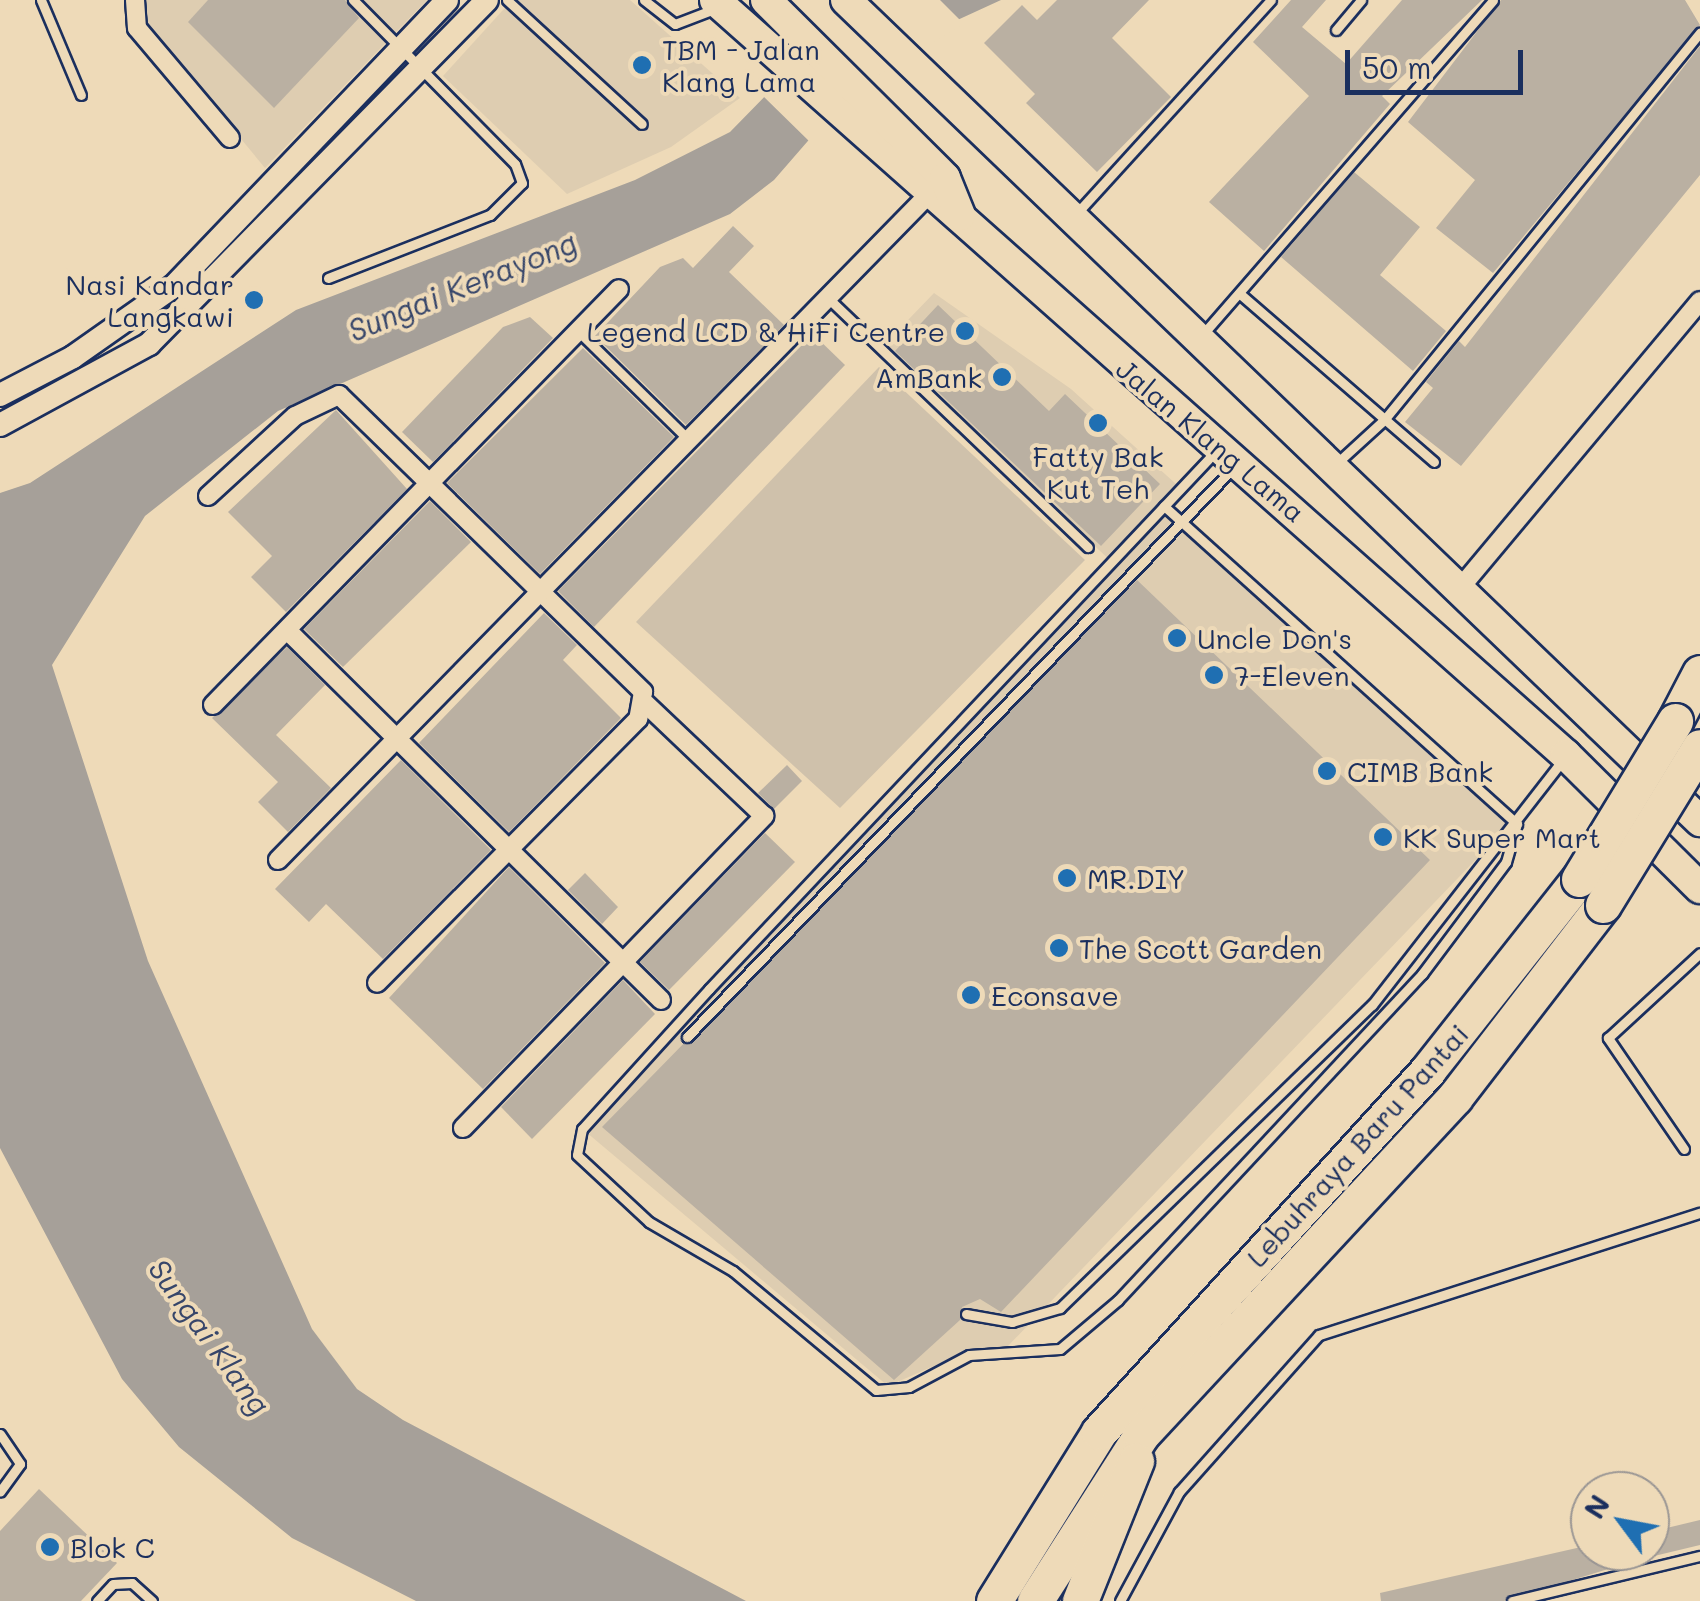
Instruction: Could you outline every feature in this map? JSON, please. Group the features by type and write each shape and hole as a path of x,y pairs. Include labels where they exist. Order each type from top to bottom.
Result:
{"highway":[{"name":"Lebuhraya Baru Pantai","path":"994,1601 1110,1419 1428,1070 1579,878 1676,721 1700,673"},
{"name":"Lebuhraya Baru Pantai","path":"1035,1601 1141,1436 1455,1097 1603,904 1700,747"},
{"path":"1080,1601 1129,1494 1141,1436"}],"main road":[{"path":"766,0 802,35 869,123 945,178 960,215"},
{"path":"846,0 1201,337 1700,821"},
{"name":"Jalan Klang Lama","path":"718,3 778,60 869,123 929,194 960,215 1231,453 1566,755 1700,888"}],"street":[{"path":"135,0 137,28 230,138"},
{"path":"0,394 74,358 174,286 447,0"},
{"path":"0,424 83,383 149,344 202,295 487,0"},
{"path":"278,860 929,194"},
{"path":"213,705 619,289"},
{"path":"1460,588 1700,301"},
{"path":"208,496 295,416 340,395 638,684 646,704 764,816 618,958 463,1128"},
{"path":"286,630 661,1000"},
{"path":"377,983 509,851 646,704"}],"lane":[{"path":"40,0 81,95"},
{"path":"328,278 490,215 519,193 515,164 353,0"},
{"path":"507,0 642,124"},
{"path":"644,0 675,24 718,3"},
{"path":"1075,216 1271,0"},
{"path":"1336,30 1362,0"},
{"path":"1201,337 1493,0"},
{"path":"1334,466 1384,420 1700,34"},
{"path":"1239,293 1434,462"},
{"path":"828,298 1088,547"},
{"path":"578,332 689,440"},
{"path":"1231,453 1164,506 582,1129 577,1155 594,1175 649,1222 733,1271 876,1390 909,1387 969,1355 1060,1349 1118,1300 1422,974 1506,862 1517,824"},
{"path":"687,1036 1178,517 1231,453"},
{"path":"1164,506 1517,824"},
{"path":"966,1314 1012,1322 1060,1308 1372,1005 1517,824 1566,755"},
{"path":"1684,1149 1608,1038 1700,954"},
{"path":"1120,1601 1179,1492 1320,1336 1700,1212"},
{"path":"0,1434 20,1464 0,1492"},
{"path":"1512,1601 1700,1556"},
{"path":"97,1601 113,1584 132,1583 152,1601"}],"shaded area":[{"path":"145,0 427,0 265,168 141,18"},
{"path":"512,0 630,0 740,98 671,147 567,194 443,76"},
{"name":"The Scott Garden","path":"934,293 1071,389 1176,484 1155,507 1509,825 1007,1347 968,1351 888,1386 586,1132 1115,565 882,347"},
{"path":"879,367 1085,560 840,808 636,622"}],"water":[{"path":"859,0 1001,0 940,28 840,104 774,180 730,214 278,411 145,516 52,665 148,961 312,1329 357,1389 403,1420 746,1601 416,1601 292,1538 179,1447 122,1379 0,1148 0,493 30,483 296,310 635,180 730,132"}],"pier":[{"path":"852,0 940,0 964,24 879,75 811,143 763,96"}],"building":[{"path":"208,0 345,0 359,18 274,108 188,22"},
{"path":"1057,0 1149,0 1112,38 1171,97 1097,172 1026,103 1035,94 984,43 1022,5 1037,20"},
{"path":"1291,0 1326,0 1302,27 1346,64 1402,0 1482,0 1382,96 1390,104 1264,251 1209,202 1309,96 1253,42"},
{"path":"1501,0 1685,0 1700,25 1493,273 1436,228 1475,180 1408,122"},
{"path":"1700,46 1700,175 1461,466 1405,422 1433,388 1426,382 1459,341 1465,347"},
{"path":"1354,172 1420,227 1380,275 1446,331 1413,371 1281,257"},
{"path":"733,226 754,246 729,272 784,325 686,425 595,336 660,267 683,258 693,268"},
{"path":"938,305 1049,411 1065,394 1160,484 1101,546 895,351"},
{"path":"530,317 553,338 433,462 402,432 503,327"},
{"path":"813,334 845,365 594,627 558,591"},
{"path":"583,348 674,437 540,574 447,483"},
{"path":"336,410 407,489 286,612 251,577 272,556 228,512"},
{"path":"430,501 471,542 343,667 304,629"},
{"name":"The Scott Garden","path":"1137,580 1430,860 1001,1312 980,1299 962,1307 960,1320 894,1380 602,1127"},
{"path":"544,613 577,645 563,660 621,718 509,832 419,743"},
{"path":"287,647 325,685 276,735 331,788 288,832 258,802 278,782 212,718"},
{"path":"401,760 491,850 383,959 326,904 309,922 275,889"},
{"path":"787,765 802,781 774,809 758,793"},
{"path":"765,833 795,862 669,990 640,962"},
{"path":"509,867 605,963 483,1089 389,998"},
{"path":"585,873 618,907 602,924 568,890"},
{"path":"623,980 655,1014 532,1139 501,1107"},
{"name":"Blok C","path":"39,1489 117,1563 81,1601 0,1601 0,1531"},
{"path":"1700,1520 1700,1545 1670,1552 1670,1527"},
{"path":"1570,1550 1570,1571 1602,1571 1504,1601 1381,1601 1380,1593"}],"place":[{"name":"TBM - Jalan Klang Lama","path":"642,65"},
{"name":"Nasi Kandar Langkawi","path":"254,300"},
{"name":"Legend LCD & HiFi Centre","path":"965,331"},
{"name":"AmBank","path":"1002,377"},
{"name":"Fatty Bak Kut Teh","path":"1098,423"},
{"name":"Uncle Don's","path":"1177,638"},
{"name":"7-Eleven","path":"1214,675"},
{"name":"CIMB Bank","path":"1327,771"},
{"name":"KK Super Mart","path":"1383,837"},
{"name":"MR.DIY","path":"1067,878"},
{"name":"The Scott Garden","path":"1059,948"},
{"name":"Econsave","path":"971,995"},
{"name":"Blok C","path":"50,1547"}],"water label":[{"name":"Sungai Kerayong","path":"462,286"},
{"name":"Sungai Klang","path":"210,1336"}]}
